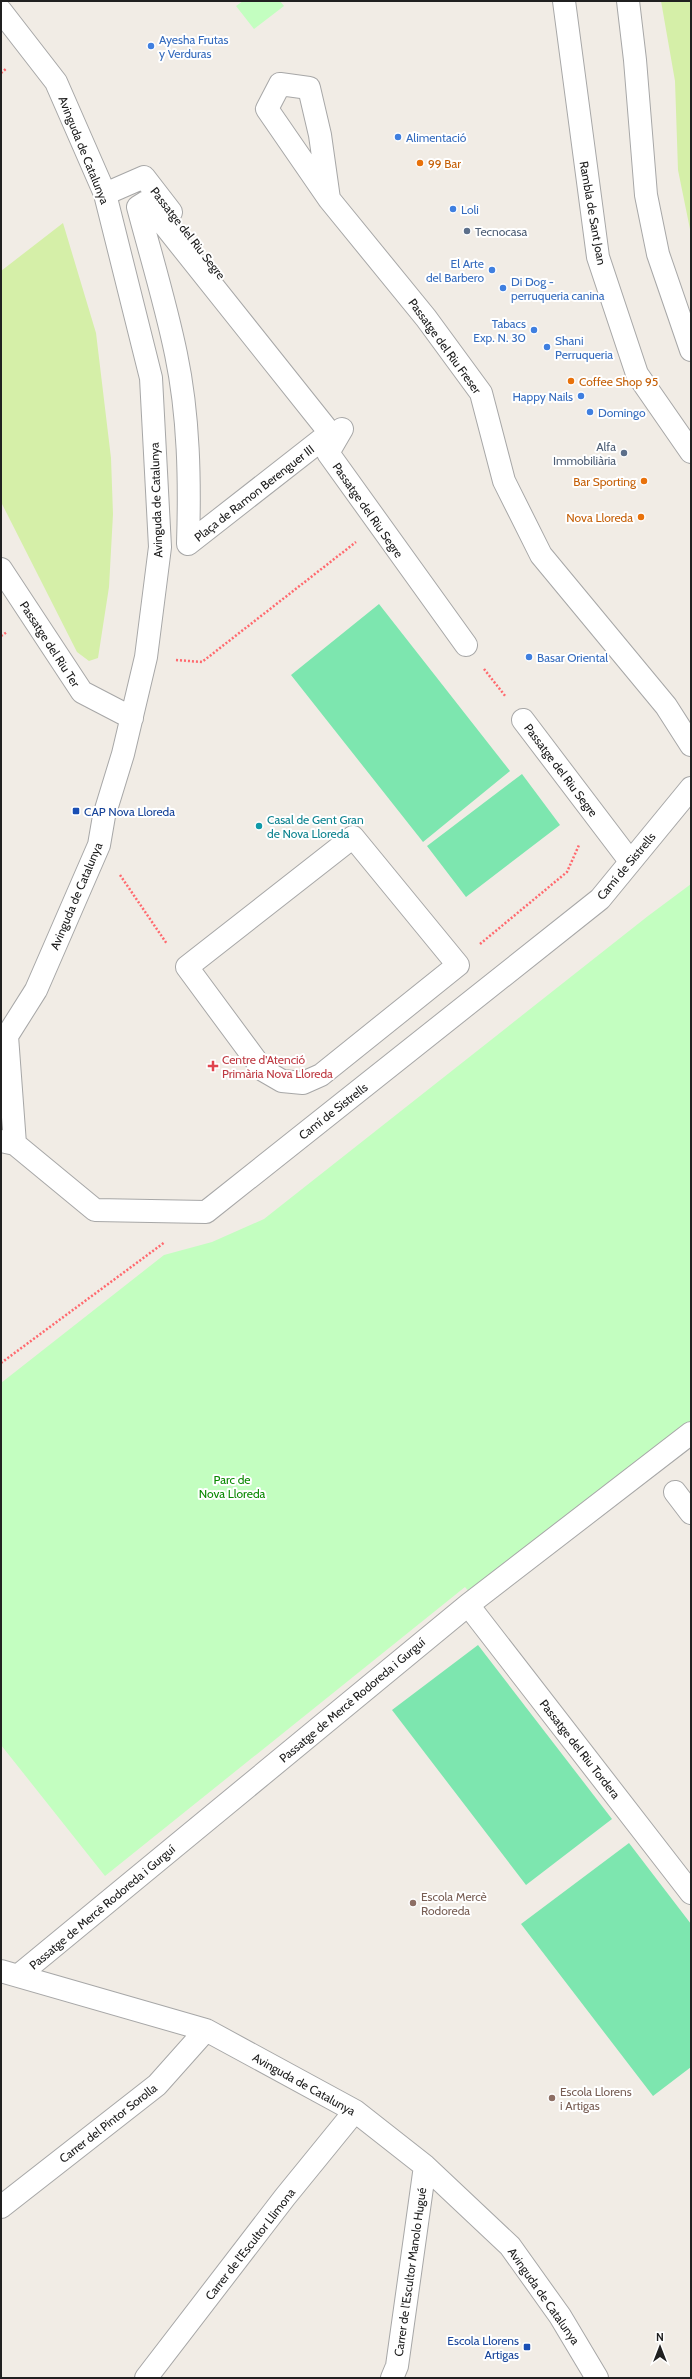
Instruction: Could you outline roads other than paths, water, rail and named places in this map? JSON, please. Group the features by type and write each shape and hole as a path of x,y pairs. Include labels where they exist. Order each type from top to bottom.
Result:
{"street":[{"name":"Rambla de Sant Joan","path":"564,1 598,257 637,374 691,452"},
{"path":"628,1 635,60 646,195 658,254 691,350"},
{"name":"Avinguda de Catalunya","path":"1,11 56,82 104,194 151,378 160,547 146,657 132,718 104,816 99,845 36,990 4,1038"},
{"name":"Passatge del Riu Freser","path":"329,199 320,135 309,88 280,84 267,109 329,199 426,318 482,393 504,481 541,555 666,706 691,745"},
{"name":"Passatge del Riu Segre","path":"104,194 144,177 342,430 328,453 378,525 466,645"},
{"name":"Plaça de Ramon Berenguer III","path":"146,202 330,433 188,544 189,489 183,404 176,354 138,207 146,202"},
{"name":"Passatge del Riu Ter","path":"1,569 82,692 132,718"},
{"name":"Passatge del Riu Segre","path":"523,720 630,861"},
{"name":"Camí de Sistrells","path":"8,1143 95,1210 206,1212 600,899 691,788"},
{"path":"353,836 458,965 321,1075 303,1083 282,1081 263,1070 187,967 353,836"},
{"path":"4,1038 8,1143"},
{"name":"Passatge de Mercè Rodoreda i Gurguí","path":"10,1973 468,1604 691,1432"},
{"path":"675,1492 691,1513"},
{"name":"Passatge del Riu Tordera","path":"468,1604 691,1893"},
{"name":"Avinguda de Catalunya","path":"10,1973 206,2030 355,2112 426,2166 510,2246 560,2316 598,2378"},
{"name":"Carrer del Pintor Sorolla","path":"1,2207 157,2085 206,2030"},
{"name":"Carrer de l'Escultor Llimona","path":"146,2378 285,2197 355,2112"},
{"name":"Carrer de l'Escultor Manolo Hugué","path":"392,2378 397,2366 426,2166"}],"place":[{"name":"Ayesha Frutas y Verduras","path":"151,46"},
{"name":"Alimentació","path":"398,137"},
{"name":"99 Bar","path":"420,163"},
{"name":"Loli","path":"453,209"},
{"name":"Tecnocasa","path":"467,231"},
{"name":"El Arte del Barbero","path":"492,270"},
{"name":"Di Dog - perruqueria canina","path":"503,288"},
{"name":"Tabacs Exp. N. 30","path":"534,330"},
{"name":"Shani Perruqueria","path":"547,347"},
{"name":"Coffee Shop 95","path":"571,381"},
{"name":"Happy Nails","path":"581,396"},
{"name":"Domingo","path":"590,412"},
{"name":"Alfa Immobiliària","path":"624,453"},
{"name":"Bar Sporting","path":"644,481"},
{"name":"Nova Lloreda","path":"641,517"},
{"name":"Basar Oriental","path":"529,657"},
{"name":"CAP Nova Lloreda","path":"76,811"},
{"name":"Casal de Gent Gran de Nova Lloreda","path":"259,826"},
{"name":"Centre d'Atenció Primària Nova Lloreda","path":"213,1066"},
{"name":"Escola Mercè Rodoreda","path":"413,1903"},
{"name":"Escola Llorens i Artigas","path":"552,2098"},
{"name":"Escola Llorens Artigas","path":"527,2347"}],"park label":[{"name":"Parc de Nova Lloreda","path":"232,1486"}]}
